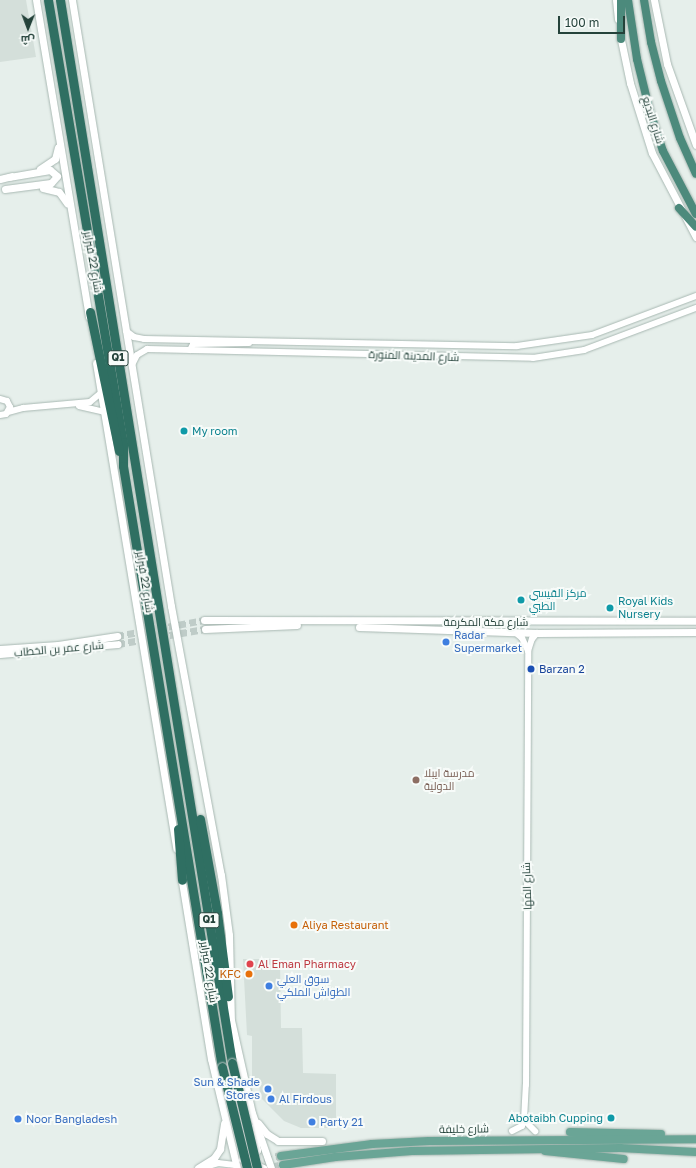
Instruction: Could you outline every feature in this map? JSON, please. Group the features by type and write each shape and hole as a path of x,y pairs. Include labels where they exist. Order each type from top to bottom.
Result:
{"highway":[{"name":"شارع 22 فبراير","path":"48,0 122,437 123,466 222,1067 255,1167"},
{"name":"شارع 22 فبراير","path":"60,0 232,1063 255,1167"},
{"path":"621,0 621,38"},
{"name":"شارع البديع","path":"628,0 637,59 650,112 663,151 696,214"},
{"name":"شارع البديع","path":"644,0 650,37 661,81 680,138 696,174"},
{"path":"679,208 696,227"},
{"path":"90,312 123,466"},
{"path":"187,778 194,794 207,853 228,996"},
{"path":"176,785 182,880"}],"main road":[{"name":"شارع 22 فبراير","path":"36,0 58,135 90,312 89,325 102,392 211,1059 227,1120 232,1151 238,1167"},
{"name":"شارع 22 فبراير","path":"72,0 171,606 221,875 229,940 228,996 236,1047 249,1103 271,1168"},
{"name":"شارع البديع","path":"616,0 621,38 630,83 647,138 679,208 696,237"},
{"path":"654,0 667,64 696,145"},
{"path":"0,179 36,171 52,163 58,150 58,135"},
{"path":"3,190 50,183 57,176 50,170 9,177"},
{"path":"3,190 54,189 63,195 72,214"},
{"path":"640,622 648,616"},
{"name":"شارع مكة المكرمة","path":"204,620 696,621"},
{"name":"شارع مكة المكرمة","path":"205,629 293,625 516,633 696,632"},
{"name":"شارع عمر بن الخطاب","path":"0,649 58,644 117,636"},
{"name":"شارع عمر بن الخطاب","path":"0,654 118,644"},
{"path":"249,1103 259,1124 272,1138 290,1143 322,1141"},
{"path":"199,1168 214,1158 220,1149 223,1138 224,1110"},
{"path":"227,1120 241,1154 251,1157 257,1150 252,1113"},
{"path":"570,1132 662,1134 696,1139"},
{"name":"شارع خليفة","path":"282,1156 372,1144 429,1140 696,1139"},
{"path":"255,1167 263,1145"},
{"path":"538,1148 555,1154 612,1156 624,1159"},
{"name":"شارع خليفة","path":"283,1166 335,1157 412,1151 620,1148 696,1152"},
{"path":"232,1151 255,1167"},
{"path":"255,1167 267,1155"}],"street":[{"name":"شارع المدينة المنورة","path":"126,331 134,337 144,339 535,344 592,334 696,296"},
{"name":"شارع المدينة المنورة","path":"132,365 137,354 143,350 533,358 584,350 696,308"},
{"path":"190,350 193,344 241,344 261,340"},
{"path":"0,415 23,408 74,405 94,401 102,392"},
{"path":"0,399 6,400 9,405 8,412"},
{"path":"9,405 23,408"},
{"path":"74,405 105,412"},
{"name":"شارع المها","path":"516,633 522,638 528,652"},
{"name":"شارع المها","path":"524,1120 527,1072 528,652 532,639 537,633"},
{"path":"524,1120 530,1129 536,1131"},
{"path":"512,1132 522,1126 524,1120"},
{"path":"199,1168 218,1163 238,1167"}],"shaded area":[{"path":"0,0 26,0 36,57 0,62"},
{"path":"243,959 280,959 281,1028 302,1028 303,1073 336,1074 336,1128 301,1128 284,1121 260,1097 259,1078 252,1078 252,1036 247,1035"}],"tunnel":[{"path":"117,636 204,620"},
{"path":"118,644 205,629"},
{"path":"229,1168 281,1156"},
{"path":"271,1168 283,1165"}],"place":[{"name":"My room","path":"184,431"},
{"name":"مركز القيسي الطبي","path":"521,600"},
{"name":"Royal Kids Nursery","path":"610,608"},
{"name":"Radar Supermarket","path":"446,642"},
{"name":"Barzan 2","path":"531,669"},
{"name":"مدرسة ايبلا الدولية","path":"416,780"},
{"name":"Aliya Restaurant","path":"294,925"},
{"name":"Al Eman Pharmacy","path":"250,964"},
{"name":"KFC","path":"249,974"},
{"name":"سوق العلي الطواش الملكي","path":"269,986"},
{"name":"Sun & Shade Stores","path":"268,1089"},
{"name":"Al Firdous","path":"271,1099"},
{"name":"Abotaibh Cupping","path":"611,1118"},
{"name":"Noor Bangladesh","path":"18,1119"},
{"name":"Party 21","path":"312,1122"}]}
